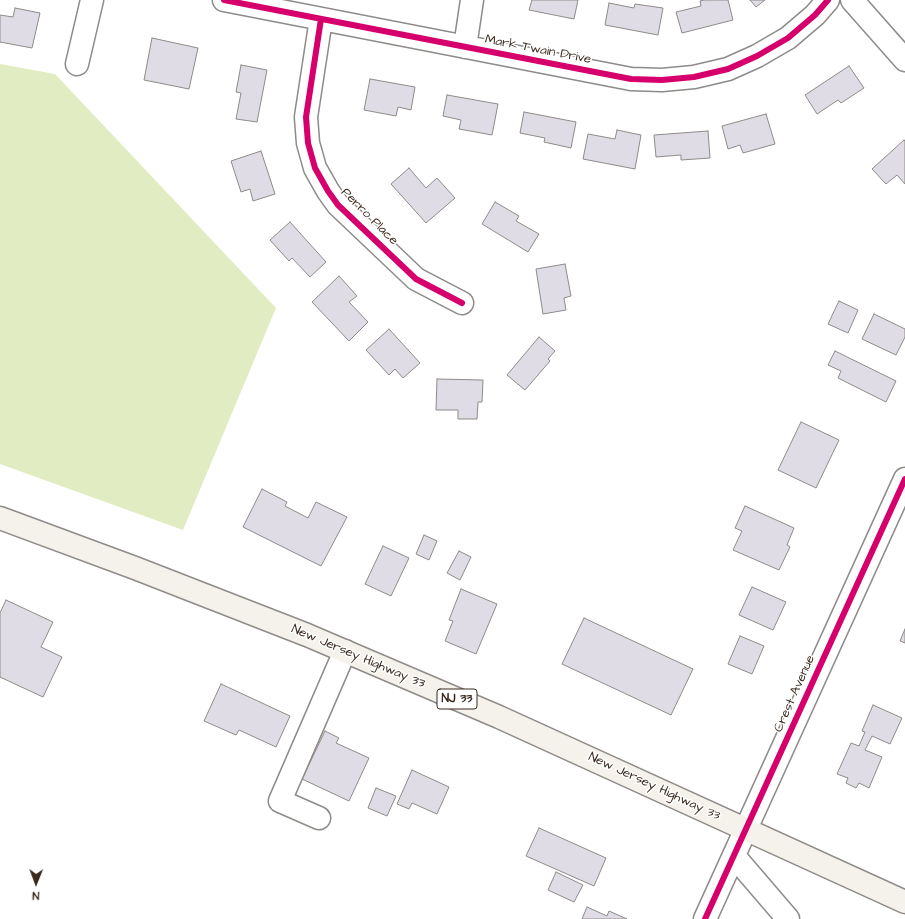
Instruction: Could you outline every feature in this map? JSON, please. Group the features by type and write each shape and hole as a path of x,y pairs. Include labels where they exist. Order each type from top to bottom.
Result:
{"main road":[{"name":"New Jersey Highway 33","path":"0,518 135,568 345,651 499,717 905,902"}],"street":[{"path":"78,64 92,0"},
{"name":"Mark Twain Drive","path":"224,0 631,79 662,80 694,77 728,68 757,56 788,38 815,16 828,0"},
{"path":"465,47 472,0"},
{"path":"852,0 905,60"},
{"name":"Perro Place","path":"321,19 306,117 308,143 315,168 328,192 338,205 416,279 462,303"},
{"name":"Crest Avenue","path":"705,919 905,479"},
{"path":"319,818 280,801 345,651"},
{"path":"734,856 788,919"}],"green space":[{"path":"0,64 55,74 276,308 183,530 0,464"}],"building":[{"path":"532,0 578,0 574,19 529,10"},
{"path":"728,0 733,20 682,33 676,12 701,6 700,1"},
{"path":"750,0 765,0 756,7"},
{"path":"609,3 634,8 635,4 663,8 658,35 605,25"},
{"path":"15,8 40,13 32,48 0,42 0,15 13,17"},
{"path":"152,38 198,48 189,89 144,80"},
{"path":"241,65 267,70 257,122 236,119 241,93 236,92"},
{"path":"849,66 864,88 841,103 838,100 817,114 805,95"},
{"path":"370,79 415,87 411,110 398,107 396,116 364,110"},
{"path":"447,95 498,104 492,135 459,129 461,120 443,116"},
{"path":"524,112 576,122 571,148 544,142 545,138 520,133"},
{"path":"766,114 775,144 743,153 740,145 728,149 722,126"},
{"path":"617,130 641,135 635,169 583,159 588,134 615,139"},
{"path":"708,131 710,158 681,160 681,155 656,157 654,135"},
{"path":"904,140 905,184 897,175 886,184 872,169"},
{"path":"261,151 275,194 253,201 250,189 241,192 231,161"},
{"path":"409,168 426,188 437,178 455,198 426,223 391,184"},
{"path":"495,202 519,216 516,221 539,234 528,252 482,224"},
{"path":"290,222 326,262 310,277 292,258 289,261 270,240"},
{"path":"565,264 571,296 564,298 566,310 543,314 536,269"},
{"path":"339,276 357,296 349,302 368,322 349,341 312,302"},
{"path":"839,301 858,310 848,333 828,324"},
{"path":"874,314 905,329 905,337 896,355 862,339"},
{"path":"389,329 420,363 403,378 395,369 389,375 366,350"},
{"path":"539,337 555,351 548,359 550,361 525,390 507,375"},
{"path":"835,351 896,381 886,402 838,378 841,371 828,365"},
{"path":"437,379 483,380 482,402 478,402 477,419 458,419 458,410 436,410"},
{"path":"801,422 839,440 816,488 778,470"},
{"path":"262,489 287,502 285,506 308,518 316,502 347,517 321,566 243,527"},
{"path":"745,506 794,528 787,545 790,547 779,570 733,550 742,531 735,528"},
{"path":"424,535 437,541 429,560 416,554"},
{"path":"383,546 409,558 391,596 365,584"},
{"path":"459,551 471,557 460,580 447,573"},
{"path":"752,587 786,602 773,630 739,615"},
{"path":"461,589 497,604 476,654 445,641 453,621 449,620"},
{"path":"6,600 53,622 41,647 62,657 43,697 0,677 0,613"},
{"path":"584,618 693,669 671,715 562,664"},
{"path":"905,629 905,643 900,641"},
{"path":"740,636 764,646 752,674 728,664"},
{"path":"221,684 290,716 276,747 239,730 236,735 204,721"},
{"path":"873,705 902,718 890,744 872,736 865,750 882,757 869,788 859,783 856,788 846,783 848,778 837,774 851,743 859,746 865,732 862,731"},
{"path":"325,731 339,738 336,743 369,758 349,801 302,779"},
{"path":"412,770 449,787 437,814 412,803 409,809 397,804"},
{"path":"376,788 396,796 387,816 368,808"},
{"path":"539,828 606,858 594,886 526,856"},
{"path":"556,872 583,885 574,902 548,890"},
{"path":"587,907 607,916 609,911 627,919 582,919"}],"cycle path":[{"path":"224,0 631,79 662,80 694,77 728,69 757,56 788,38 815,15 828,0"},
{"path":"321,19 306,117 308,143 315,168 338,205 416,279 462,303"},
{"path":"705,919 905,479"}]}
